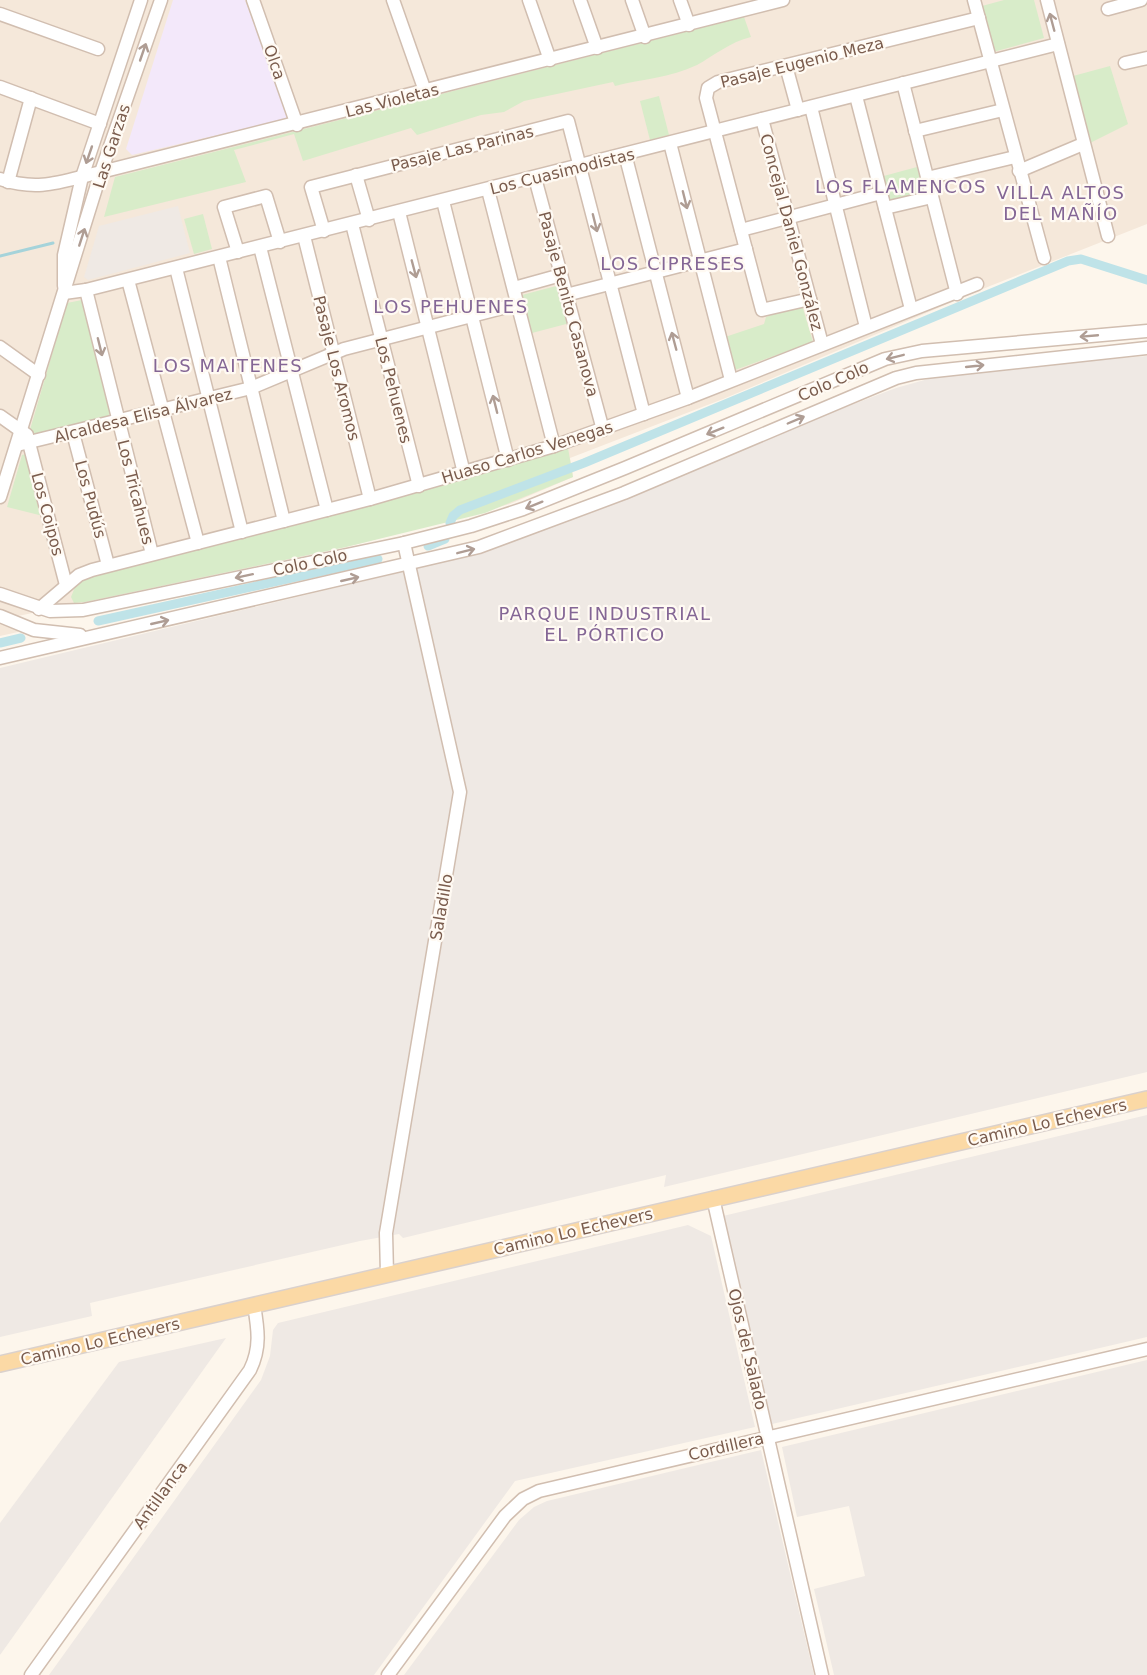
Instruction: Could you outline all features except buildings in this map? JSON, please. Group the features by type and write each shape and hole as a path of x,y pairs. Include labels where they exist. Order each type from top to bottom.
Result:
{"main road":[{"name":"Camino Lo Echevers","path":"0,1364 1147,1099"}],"street":[{"name":"Las Garzas","path":"64,293 64,255 82,177 141,0"},
{"name":"Las Garzas","path":"0,497 26,440 39,375 101,172 161,0"},
{"name":"Olca","path":"253,0 297,125"},
{"path":"393,0 425,92"},
{"path":"529,0 549,60"},
{"path":"580,0 597,48"},
{"path":"632,0 645,37"},
{"path":"680,0 689,25"},
{"name":"Las Violetas","path":"4,180 36,187 82,177 297,125 783,0"},
{"path":"974,0 1044,258"},
{"path":"1047,0 1108,236"},
{"path":"1108,9 1142,0"},
{"path":"0,14 98,49"},
{"name":"Pasaje Eugenio Meza","path":"810,299 762,310 706,98 708,88 718,82 979,18"},
{"name":"Los Cuasimodistas","path":"64,293 86,290 369,220 1058,44"},
{"path":"1125,63 1147,58"},
{"path":"786,66 798,110"},
{"path":"903,84 957,294"},
{"path":"0,87 100,124"},
{"path":"856,96 911,309"},
{"path":"4,180 31,99"},
{"path":"811,107 866,327"},
{"path":"915,131 1002,110"},
{"name":"Concejal Daniel González","path":"762,119 822,344"},
{"name":"Pasaje Las Parinas","path":"324,231 311,187 568,121 581,166"},
{"path":"670,143 731,380"},
{"path":"1019,171 1083,144"},
{"path":"626,154 688,398"},
{"path":"927,178 1015,157"},
{"path":"581,166 645,414"},
{"path":"356,175 369,220"},
{"name":"Pasaje Benito Casanova","path":"535,178 603,430"},
{"path":"488,189 554,446"},
{"path":"741,230 881,194"},
{"path":"238,252 224,207 266,196 280,242"},
{"path":"885,208 932,197"},
{"path":"443,201 508,460"},
{"path":"399,212 464,473"},
{"name":"Los Pehuenes","path":"352,224 418,486"},
{"name":"Pasaje Los Aromos","path":"304,236 370,499"},
{"path":"260,247 327,510"},
{"path":"566,295 746,249"},
{"path":"219,257 284,521"},
{"path":"176,268 242,532"},
{"path":"514,288 561,275"},
{"path":"128,279 198,543"},
{"name":"Huaso Carlos Venegas","path":"39,609 80,574 370,499 554,446 688,398 911,309 957,294 977,284"},
{"name":"Los Tricahues","path":"86,290 152,554"},
{"name":"Alcaldesa Elisa Álvarez","path":"26,440 73,433 251,388 334,353 518,304"},
{"name":"Colo Colo","path":"0,594 39,609 72,611 404,543 471,526 523,509 885,359 922,351 1147,331"},
{"path":"1061,338 1063,357"},
{"path":"1045,340 1047,358"},
{"path":"0,347 39,375"},
{"name":"Colo Colo","path":"0,658 479,548 624,493 896,378 916,373 1147,348"},
{"path":"0,416 26,440"},
{"name":"Los Pudús","path":"73,433 108,565"},
{"name":"Los Coipos","path":"26,440 66,585"},
{"path":"631,466 640,486"},
{"path":"615,472 624,493"},
{"name":"Saladillo","path":"387,1274 387,1225 460,792 404,543"},
{"path":"66,585 63,595 72,611"},
{"name":"Colo Colo","path":"0,616 30,628 62,635 102,635"},
{"path":"30,628 34,641 32,651"},
{"name":"Ojos del Salado","path":"713,1198 822,1675"},
{"name":"Antillanca","path":"31,1675 250,1370 257,1353 259,1336 254,1305"},
{"name":"Cordillera","path":"388,1675 505,1516 523,1499 548,1487 1147,1349"}],"shaded area":[{"path":"0,0 1147,0 1147,224 990,286 723,399 570,458 573,477 510,504 346,547 18,616 18,632 0,636"},
{"path":"173,0 245,0 288,115 286,119 132,155 126,149"},
{"path":"178,206 190,253 88,280 84,277 99,226"},
{"path":"1147,356 1147,1072 664,1187 666,1175 403,1238 399,1234 360,1241 90,1303 92,1316 0,1337 0,668 423,567 896,388 953,372"},
{"path":"1147,1115 1147,1337 772,1424 723,1216"},
{"path":"688,1225 711,1236 755,1427 515,1481 374,1675 49,1675 261,1380 270,1356 273,1330 278,1323"},
{"path":"226,1338 0,1655 0,1523 119,1362"},
{"path":"1147,1360 1147,1675 834,1675 814,1589 865,1576 849,1506 797,1517 782,1447"},
{"path":"761,1450 814,1675 404,1675 519,1520 534,1507 547,1501"}],"green space":[{"path":"1004,0 1034,0 1044,38 993,52 982,6"},
{"path":"744,17 751,37 729,45 697,65 677,73 615,86 613,82 524,101 504,112 481,115 417,135 411,128 303,161 294,134 234,150 246,182 104,217 115,177"},
{"path":"1110,66 1128,124 1090,143 1073,76"},
{"path":"659,96 669,135 650,140 640,101"},
{"path":"917,167 924,194 887,203 880,177"},
{"path":"203,214 212,249 194,254 184,219"},
{"path":"560,285 570,323 532,333 522,295"},
{"path":"82,300 111,412 107,417 34,435 29,433 67,303"},
{"path":"802,305 813,342 735,370 725,337 764,324 766,317"},
{"path":"568,448 573,477 485,513 346,547 85,602 74,603 71,597 75,587 89,576"},
{"path":"26,454 43,516 7,507 22,455"}],"waterway":[{"path":"0,256 53,243"},
{"path":"450,523 453,516 460,510 584,463 1068,261 1081,259 1147,280"},
{"path":"428,546 445,539"},
{"path":"98,621 378,559"},
{"path":"0,643 21,638"}],"district":[{"name":"LOS FLAMENCOS","path":"901,187"},
{"name":"VILLA ALTOS DEL MAÑÍO","path":"1061,203"},
{"name":"LOS CIPRESES","path":"673,264"},
{"name":"LOS PEHUENES","path":"451,307"},
{"name":"LOS MAITENES","path":"228,366"},
{"name":"PARQUE INDUSTRIAL EL PÓRTICO","path":"605,624"}]}
